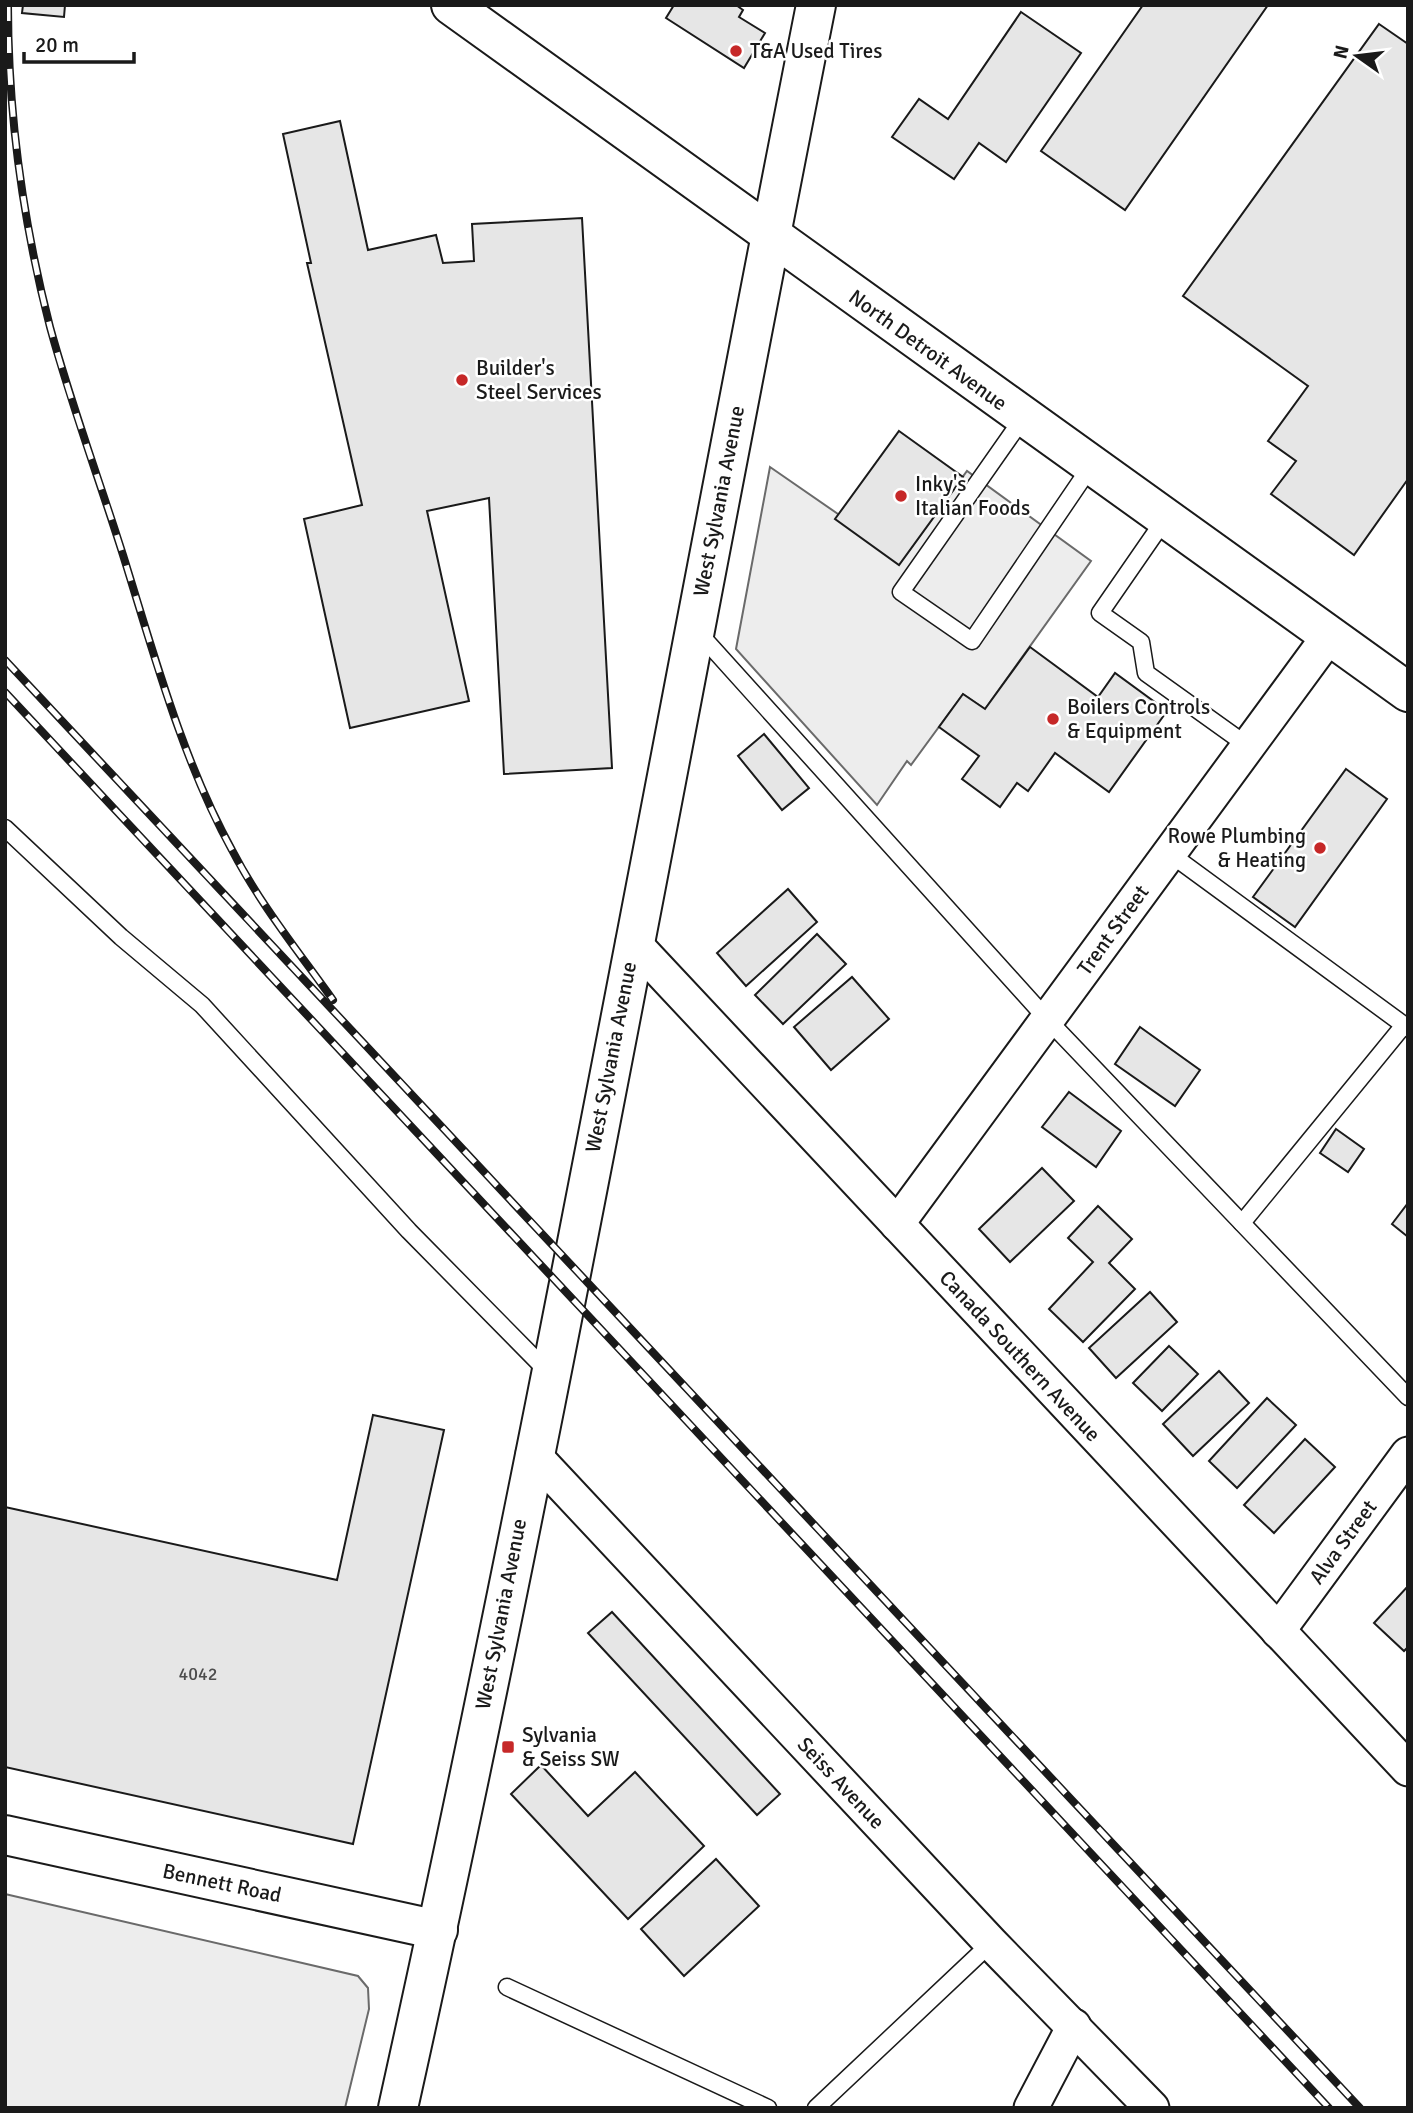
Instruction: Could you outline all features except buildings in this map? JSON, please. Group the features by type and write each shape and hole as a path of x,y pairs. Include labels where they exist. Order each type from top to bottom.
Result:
{"main road":[{"name":"North Detroit Avenue","path":"451,5 770,237 1408,692"},
{"name":"West Sylvania Avenue","path":"398,2108 438,1930 550,1373 816,5"},
{"name":"Bennett Road","path":"5,1835 438,1930"}],"street":[{"name":"Trent Street","path":"897,1224 1329,636"},
{"name":"Canada Southern Avenue","path":"633,942 1408,1769"},
{"name":"Seiss Avenue","path":"533,1454 990,1943 1074,2025 1152,2108"},
{"name":"Alva Street","path":"1278,1631 1408,1454"},
{"path":"1031,2108 1074,2025"}],"lane":[{"path":"1023,418 901,592 972,641 1091,466"},
{"path":"1165,519 1100,613 1141,642 1146,673 1248,746"},
{"path":"694,627 1047,1019 1408,1396"},
{"path":"5,828 121,937 202,1005 409,1231 550,1373"},
{"path":"1169,853 1406,1026 1242,1223"},
{"path":"816,2108 990,1943"},
{"path":"507,1987 768,2108"}],"shaded area":[{"path":"770,467 838,514 899,564 967,471 1091,561 985,709 963,694 911,765 907,761 877,805 736,649"},
{"path":"5,1894 358,1976 368,1988 369,2009 345,2108 5,2108"}],"railway":[{"path":"8,5 14,127 40,287 67,384 158,668 198,779 232,850 267,908 333,1000"},
{"path":"5,660 1360,2108"},
{"path":"5,692 1329,2108"}],"place":[{"name":"T&A Used Tires","path":"736,51"},
{"name":"Builder's Steel Services","path":"462,380"},
{"name":"Inky's Italian Foods","path":"901,496"},
{"name":"Boilers Controls & Equipment","path":"1053,719"},
{"name":"Rowe Plumbing & Heating","path":"1320,848"},
{"name":"Sylvania & Seiss SW","path":"508,1747"}]}
